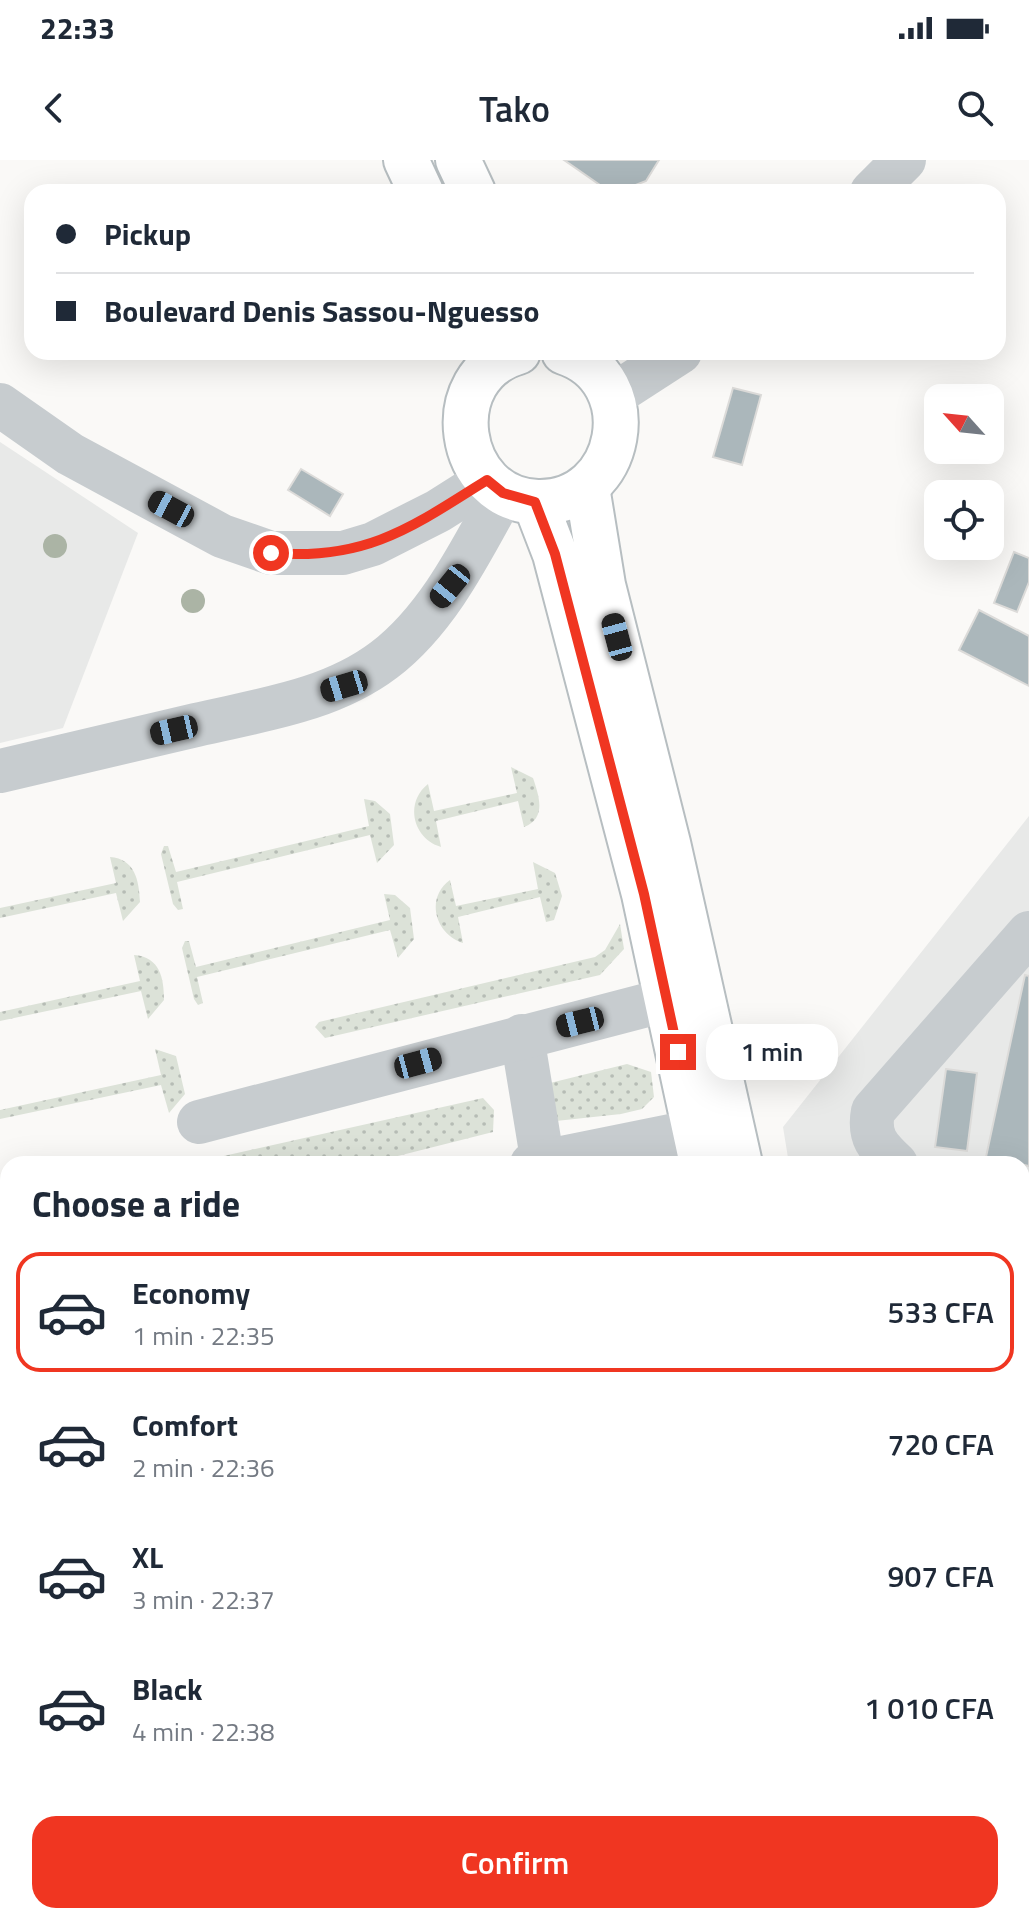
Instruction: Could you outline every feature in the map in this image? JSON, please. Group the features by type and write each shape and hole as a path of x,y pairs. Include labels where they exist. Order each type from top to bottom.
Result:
{"main road":[{"path":"406,160 417,184"},
{"path":"458,160 469,184"},
{"path":"502,360 477,365 464,423 469,454 508,492 567,600 644,894 698,1148"},
{"path":"508,492 553,501 587,487 602,473 612,455 617,415 612,396 589,364 581,360"},
{"path":"587,487 603,585 668,843 738,1156"}],"street":[{"path":"880,184 904,160"},
{"path":"612,396 668,360"},
{"path":"0,405 84,461 222,536 271,553 343,553 373,544 427,517 508,492"},
{"path":"0,771 289,704 344,686 386,659 450,586 508,492"},
{"path":"880,1156 870,1130 873,1111 1029,933"},
{"path":"199,1122 666,1000"},
{"path":"522,1036 538,1156"},
{"path":"613,1156 698,1148"}],"shaded area":[{"path":"0,442 138,533 63,728 0,743"},
{"path":"511,767 533,778 539,812 531,823 524,827 518,801 436,821 441,847 431,843 418,829 414,810 416,801 428,784 434,811 517,793"},
{"path":"364,799 375,801 390,814 394,845 377,863 370,835 177,882 183,909 178,910 173,904 161,854 164,846 168,846 176,872 369,826"},
{"path":"1029,816 1029,1156 788,1156 783,1127"},
{"path":"110,857 130,866 138,886 140,902 123,921 116,893 0,918 0,908 116,883"},
{"path":"533,862 555,873 562,896 554,920 546,922 540,897 458,917 463,943 453,938 440,924 436,905 438,896 450,880 456,906 538,889"},
{"path":"384,894 395,895 410,908 414,939 398,958 390,930 197,977 203,1003 198,1005 194,999 182,948 185,941 189,941 196,967 390,920"},
{"path":"620,924 624,949 600,975 325,1038 315,1027 319,1022 595,957 605,950"},
{"path":"134,955 155,964 163,984 164,1000 148,1019 141,991 0,1021 0,1012 140,981"},
{"path":"155,1049 176,1056 185,1094 169,1113 161,1085 0,1119 0,1110 161,1075"},
{"path":"627,1064 651,1072 654,1097 642,1109 556,1121 546,1084"},
{"path":"483,1098 494,1110 493,1132 398,1156 224,1156"}],"building":[{"path":"564,160 659,160 646,181 638,184 599,184"},
{"path":"733,388 761,395 742,465 713,457"},
{"path":"301,469 343,494 330,516 288,490"},
{"path":"1014,552 1029,558 1029,582 1017,612 994,603"},
{"path":"979,610 1029,636 1029,686 959,650"},
{"path":"1025,975 1029,976 1029,1156 986,1156"},
{"path":"946,1069 977,1073 967,1151 935,1147"}],"route":[{"path":"271,553 305,556 343,553 373,544 405,530 487,480 503,493 535,502 555,554 644,894 678,1052"}]}
